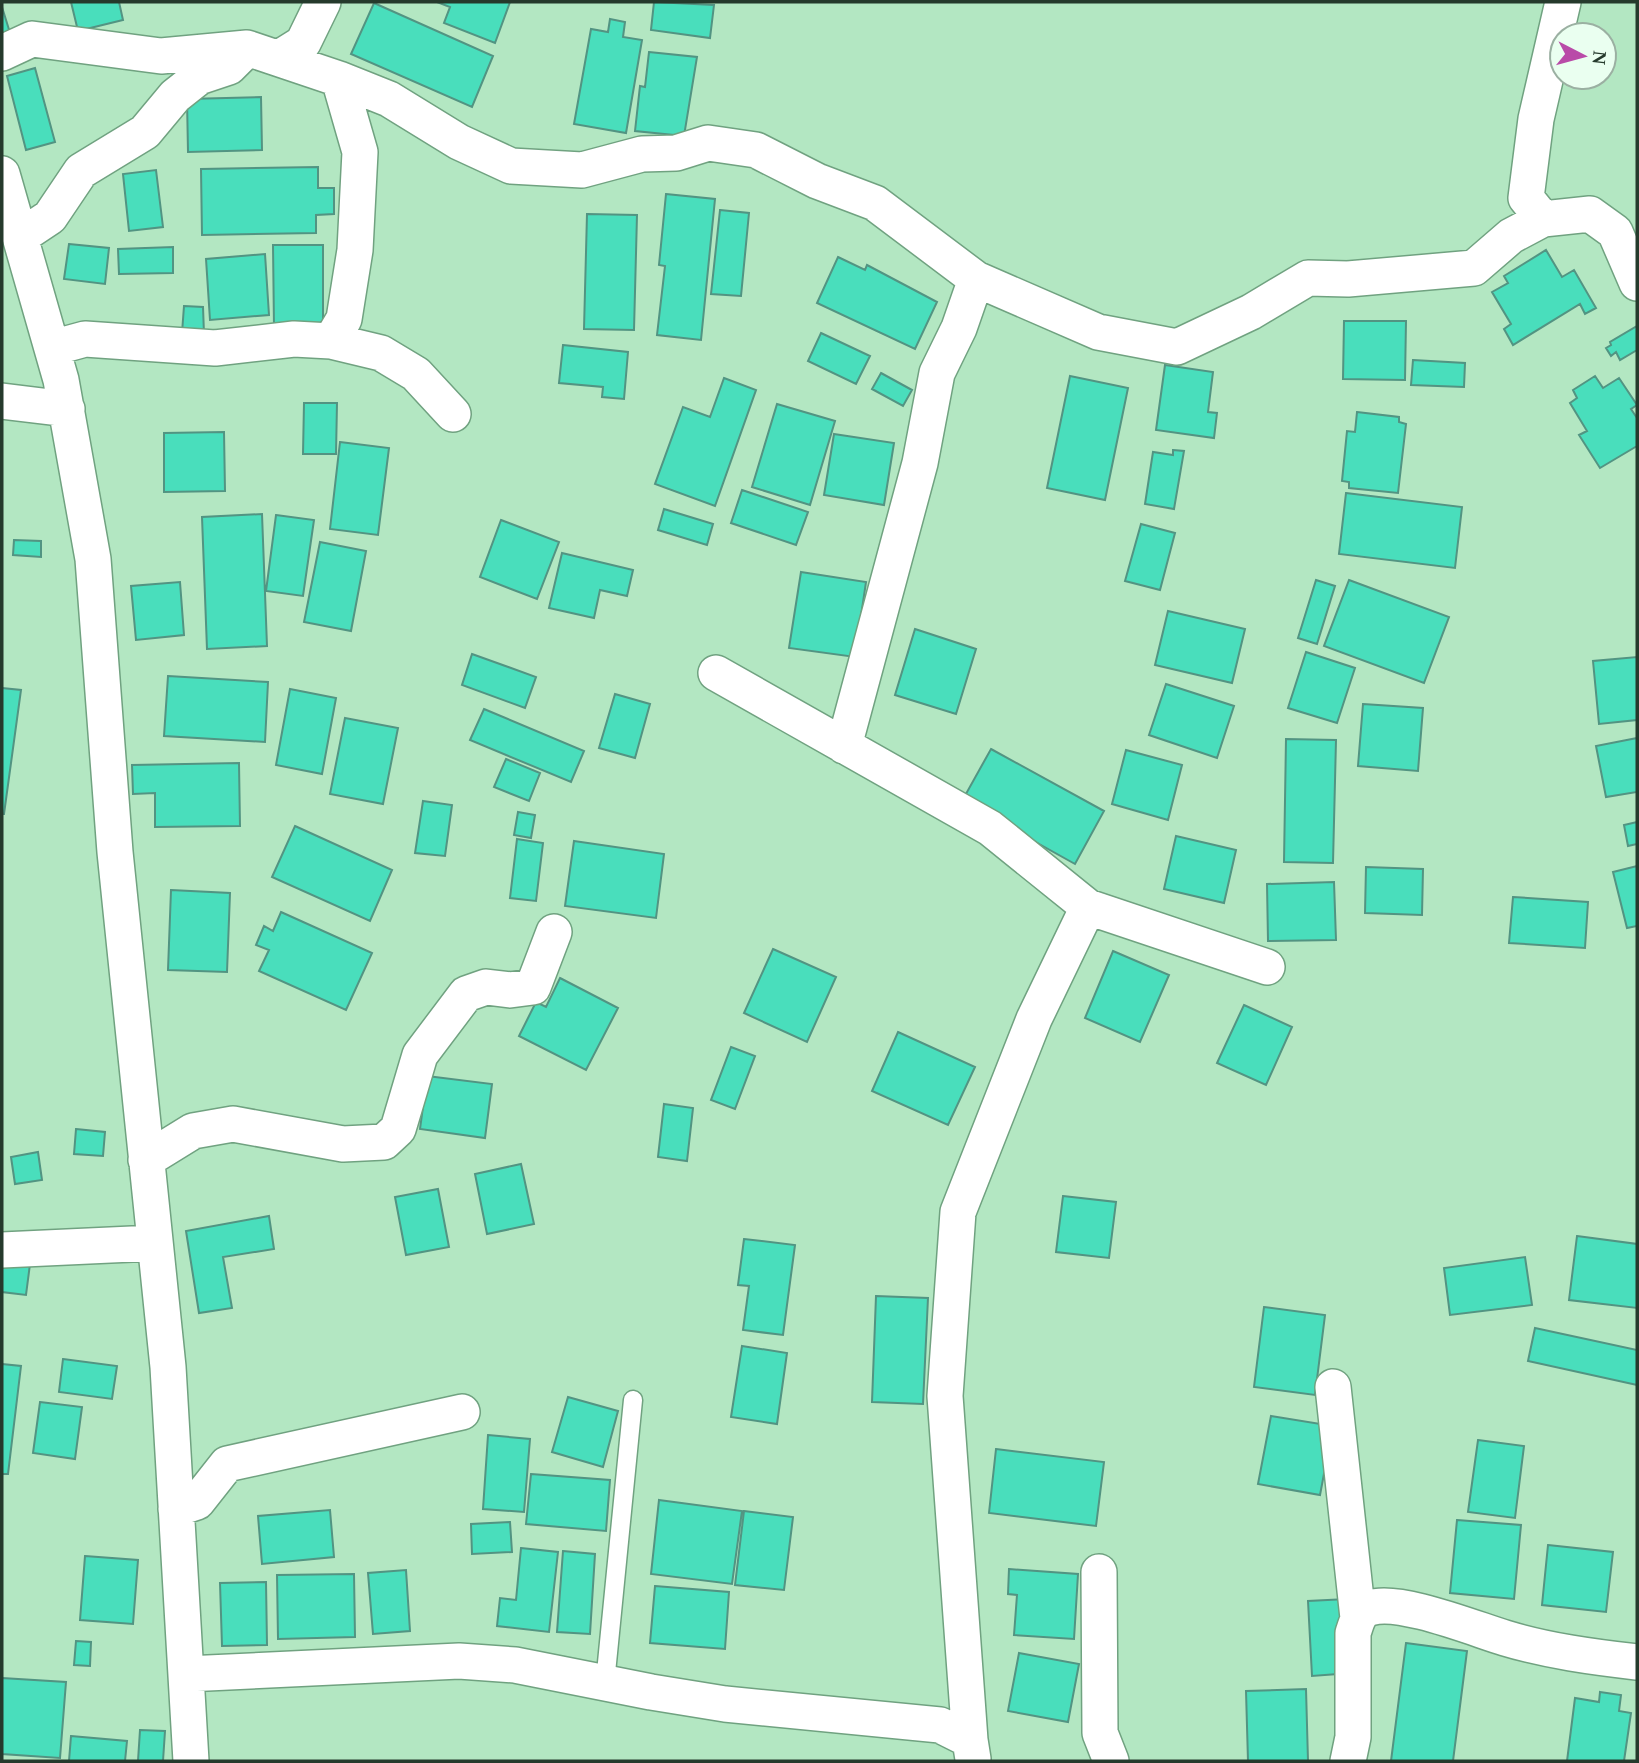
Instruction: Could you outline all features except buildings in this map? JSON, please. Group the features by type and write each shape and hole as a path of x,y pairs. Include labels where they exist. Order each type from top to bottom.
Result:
{"street":[{"path":"20,237 50,217 81,171 145,132 176,96 199,77 263,53 303,43 323,2"},
{"path":"1543,219 1525,198 1536,119 1563,2"},
{"path":"2,53 32,39 160,56 263,53 389,99 459,142 511,166 582,170 642,154 676,153 708,143 756,150 817,181 876,203 976,279 1098,332 1177,346 1251,312 1308,278 1360,279 1475,268 1511,236 1543,219 1590,214 1615,232 1637,283"},
{"path":"331,341 344,319 355,250 360,152 339,79"},
{"path":"2,174 67,409 93,559 115,852 167,1367 191,1761"},
{"path":"844,746 920,463 937,373 959,328 976,279"},
{"path":"52,348 85,339 215,348 293,339 331,341 381,353 416,374 453,414"},
{"path":"2,401 67,409"},
{"path":"716,673 990,828 1088,907 1267,967"},
{"path":"972,1751 945,1396 958,1212 1034,1019 1088,907"},
{"path":"146,1160 193,1131 233,1124 343,1144 384,1143 398,1129 421,1055 452,1010 466,995 486,987 510,990 533,987 554,932"},
{"path":"2,1250 154,1243"},
{"path":"1333,1387 1358,1618 1353,1633 1353,1737 1348,1761"},
{"path":"176,1510 197,1502 227,1464 461,1412"},
{"path":"1099,1572 1100,1733 1111,1761"},
{"path":"1358,1618 1370,1608 1386,1607 1451,1620 1506,1638 1586,1657 1637,1662"},
{"path":"186,1674 459,1661 515,1665 725,1704 940,1725 972,1751"}],"lane":[{"path":"605,1683 633,1401"}]}
